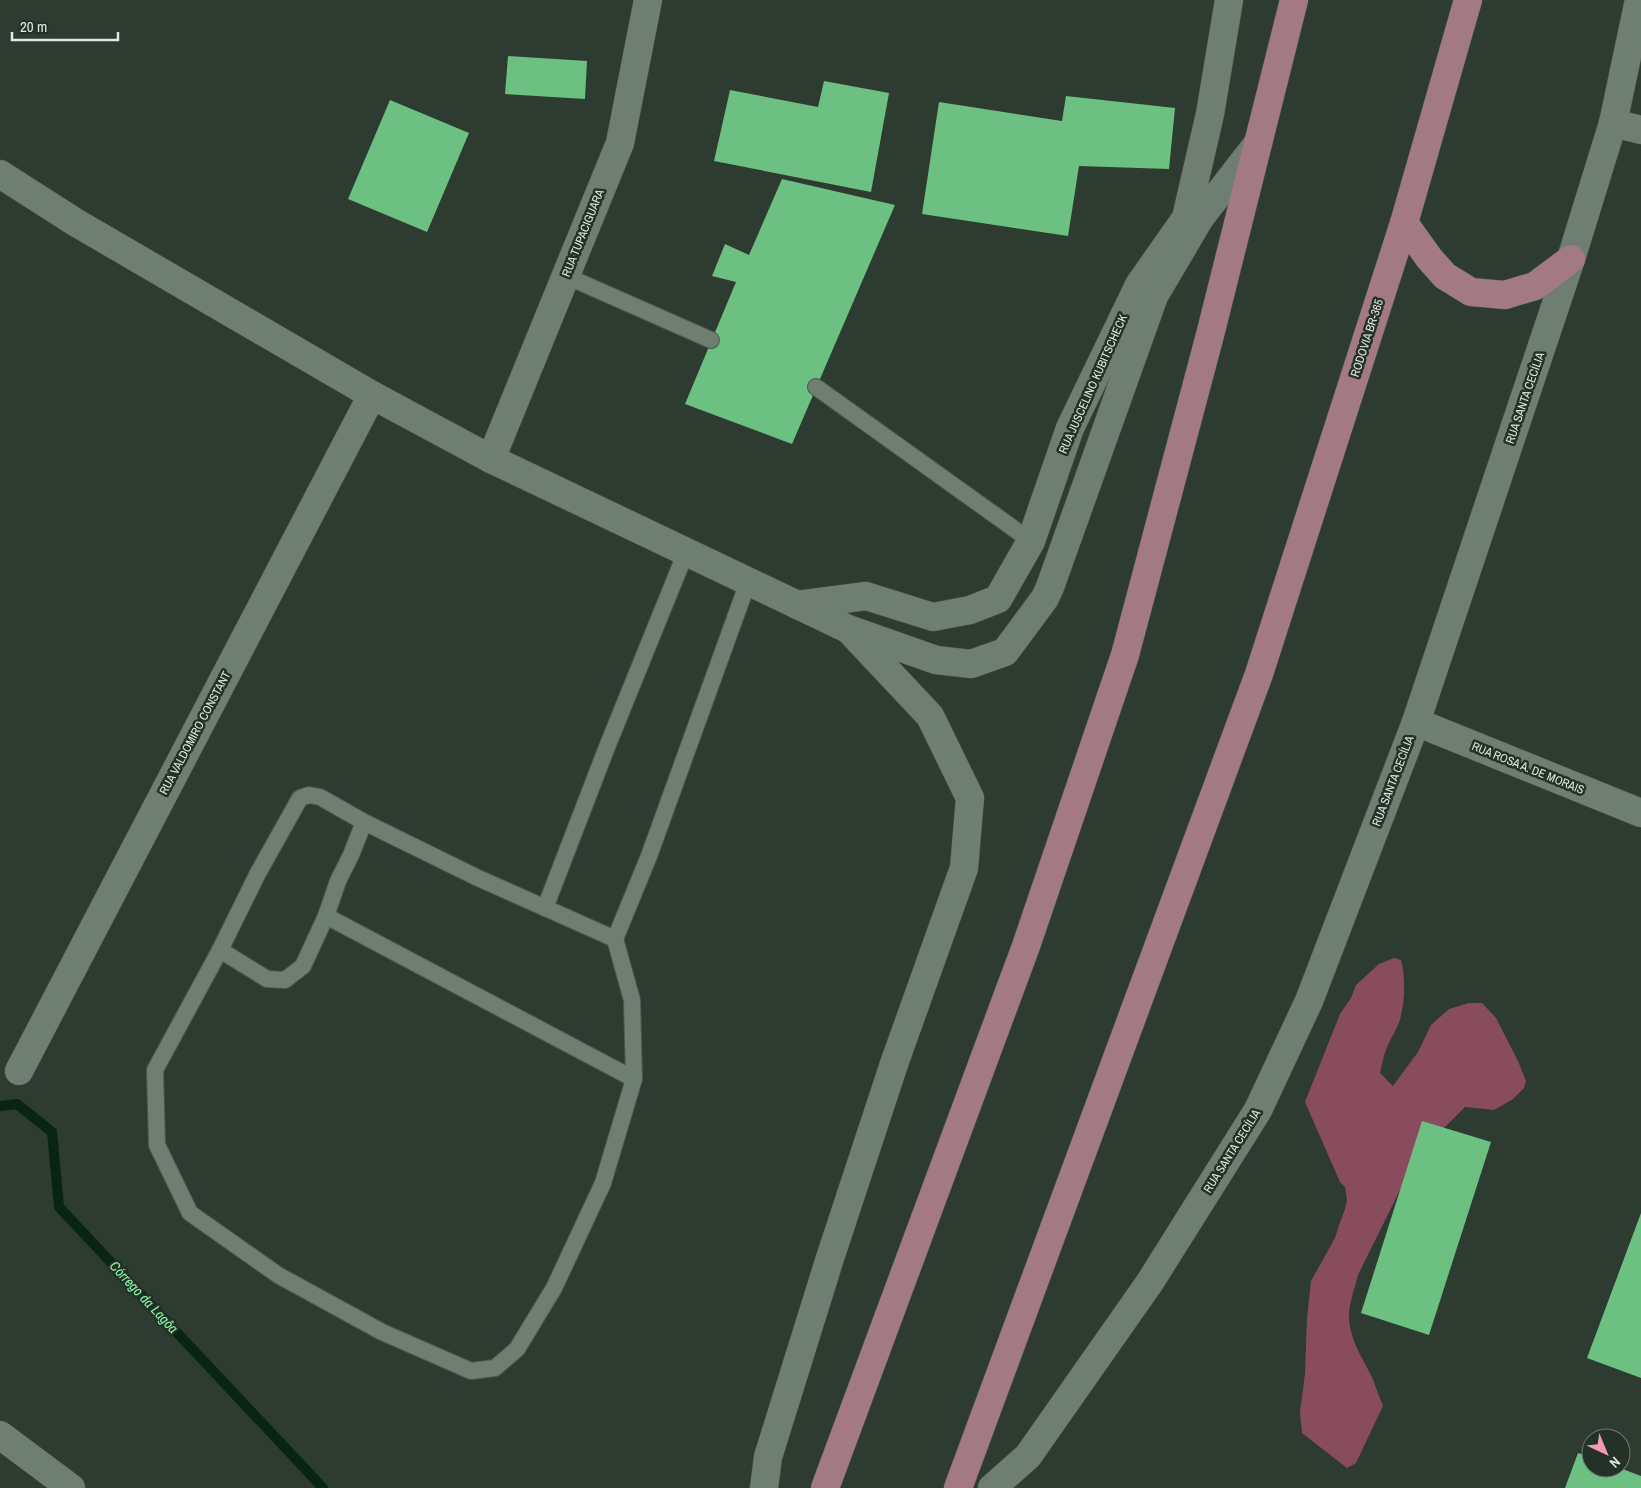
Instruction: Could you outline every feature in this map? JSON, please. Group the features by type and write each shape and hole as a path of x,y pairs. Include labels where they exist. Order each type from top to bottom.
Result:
{"main road":[{"path":"825,1488 1026,946 1125,655 1210,335 1294,0"},
{"name":"RODOVIA BR-365","path":"958,1488 1259,674 1404,224 1468,0"},
{"path":"1404,224 1445,276 1471,292 1505,295 1535,286 1571,259"}],"street":[{"name":"RUA TUPACIGUARA","path":"491,459 620,143 648,0"},
{"name":"RUA JUSCELINO KUBITSCHECK","path":"797,605 866,596 933,617 970,610 998,598 1031,541 1048,487 1070,428 1139,285 1186,218 1210,114 1229,0"},
{"name":"RUA SANTA CECÍLIA","path":"992,1488 1028,1456 1150,1282 1258,1110 1309,1002 1416,722 1571,259 1613,123 1639,0"},
{"path":"1613,123 1641,130"},
{"path":"0,174 75,222 372,395 491,459 848,629 936,660 971,664 1005,652 1044,598 1050,587 1154,296 1200,218 1258,143"},
{"name":"RUA VALDOMIRO CONSTANT","path":"19,1071 372,395"},
{"path":"764,1488 768,1457 830,1258 895,1061 964,868 970,798 962,781 930,716 848,629"},
{"name":"RUA ROSA A. DE MORAIS","path":"1416,722 1641,813"},
{"path":"0,1435 71,1488"}],"lane":[{"path":"566,276 711,340"},
{"path":"816,387 1031,541"},
{"path":"546,908 607,747 686,552"},
{"path":"615,939 476,877 364,822 320,797 309,795 300,798 155,1070 157,1145 190,1213 278,1276 382,1332 471,1371 495,1368 517,1349 554,1288 604,1182 634,1079 632,1000 615,939 649,856 748,582"},
{"path":"220,950 267,979 285,980 303,966 326,916 338,881 351,856 364,822"},
{"path":"326,916 634,1079"}],"shaded area":[{"path":"1394,958 1401,960 1403,967 1403,1002 1398,1025 1385,1053 1380,1073 1393,1086 1418,1052 1431,1025 1449,1009 1469,1003 1482,1003 1496,1018 1526,1081 1524,1088 1513,1099 1494,1110 1465,1107 1421,1151 1358,1275 1351,1299 1349,1322 1353,1339 1372,1377 1383,1406 1356,1463 1347,1468 1302,1433 1300,1412 1305,1374 1307,1318 1311,1281 1335,1238 1347,1201 1345,1187 1340,1182 1305,1102 1340,1014 1351,998 1356,985 1379,964"}],"building":[{"path":"508,56 587,61 585,99 505,94"},
{"path":"824,81 889,93 871,192 714,161 730,90 818,107"},
{"path":"1066,96 1175,108 1169,169 1079,166 1068,236 922,214 939,102 1062,121"},
{"path":"390,100 469,133 427,232 348,199"},
{"path":"782,179 895,205 792,444 685,404 736,282 712,276 725,244 749,255"},
{"path":"1422,1121 1491,1142 1429,1335 1361,1313"},
{"path":"1641,1213 1641,1378 1587,1358"},
{"path":"1578,1453 1581,1454 1581,1478 1631,1478 1631,1472 1641,1476 1641,1488 1565,1488"}],"waterway":[{"name":"Córrego da Lagôa","path":"0,1106 17,1104 52,1132 59,1207 323,1488"}]}
